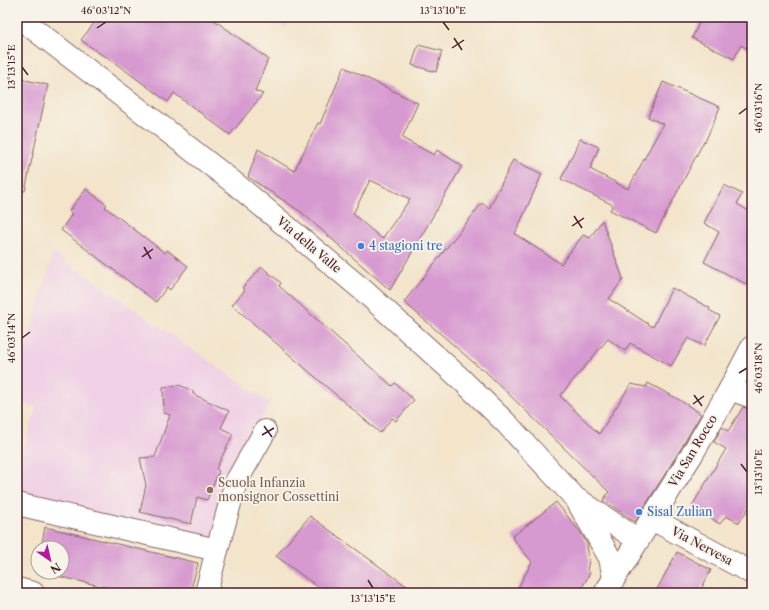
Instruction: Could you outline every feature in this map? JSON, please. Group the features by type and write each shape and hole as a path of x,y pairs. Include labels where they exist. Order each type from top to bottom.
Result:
{"street":[{"name":"Via della Valle","path":"18,17 118,92 233,182 364,291 478,397 506,424 576,499 610,558 610,586"},
{"name":"Via San Rocco","path":"610,586 730,390 752,347"},
{"path":"730,390 752,397"},
{"path":"206,593 236,482 265,430"},
{"name":"Via della Valle","path":"576,499 638,540"},
{"path":"17,504 217,550"},
{"name":"Via Nervesa","path":"652,519 752,573"},
{"path":"17,589 33,593"}],"shaded area":[{"path":"269,17 293,17 285,28"},
{"path":"53,253 270,403 228,476 212,542 17,495 17,472 36,407 17,402 17,382"}],"building":[{"path":"99,17 210,17 268,59 255,91 263,94 230,135 174,93 168,102 107,57 81,40"},
{"path":"702,17 752,17 752,52 741,45 734,59 692,38"},
{"path":"418,45 442,51 436,72 412,65"},
{"path":"344,67 418,103 402,138 434,155 437,150 462,166 390,290 301,212 248,177 258,149 294,171 318,123 320,124","holes":["370,180 410,199 382,239 353,214"]},
{"path":"17,78 48,85 25,191 17,190"},
{"path":"663,82 720,107 705,142 704,141 656,233 610,210 613,205 561,179 580,139 599,147 590,169 628,189 663,124 648,117"},
{"path":"513,160 542,174 515,234 561,264 583,235 590,238 602,220 623,279 609,299 653,327 672,288 710,308 709,310 720,316 704,346 688,338 671,366 630,343 625,351 608,339 560,396 599,434 631,384 646,387 648,383 678,399 701,414 635,522 603,500 609,492 482,368 481,369 404,302 482,203 489,209"},
{"path":"724,185 742,194 737,204 752,213 752,272 746,284 704,262 719,232 704,223"},
{"path":"86,189 107,205 105,207 165,253 167,250 188,266 170,290 167,287 156,302 61,230 72,214 69,211"},
{"path":"262,267 281,283 279,286 392,386 395,383 414,400 396,421 392,418 380,433 232,305 245,290 242,288"},
{"path":"179,385 193,391 193,394 229,411 221,428 233,434 216,469 219,471 207,500 197,497 191,524 140,512 146,485 140,458 155,457 170,415 164,413 163,387"},
{"path":"743,407 752,409 752,438 749,444 752,446 752,503 739,523 726,516 720,524 692,506 726,449 714,442 722,427 728,431"},
{"path":"556,502 581,533 587,544 589,561 587,570 590,573 579,593 515,593 532,562 512,537"},
{"path":"310,516 416,593 326,593 276,556"},
{"path":"45,527 198,563 190,593 131,593 70,579 70,540 43,540"},
{"path":"677,552 711,570 699,593 655,593"}],"place":[{"name":"4 stagioni tre","path":"361,246"},
{"name":"Scuola Infanzia monsignor Cossettini","path":"210,490"},
{"name":"Sisal Zulian","path":"639,512"}]}
